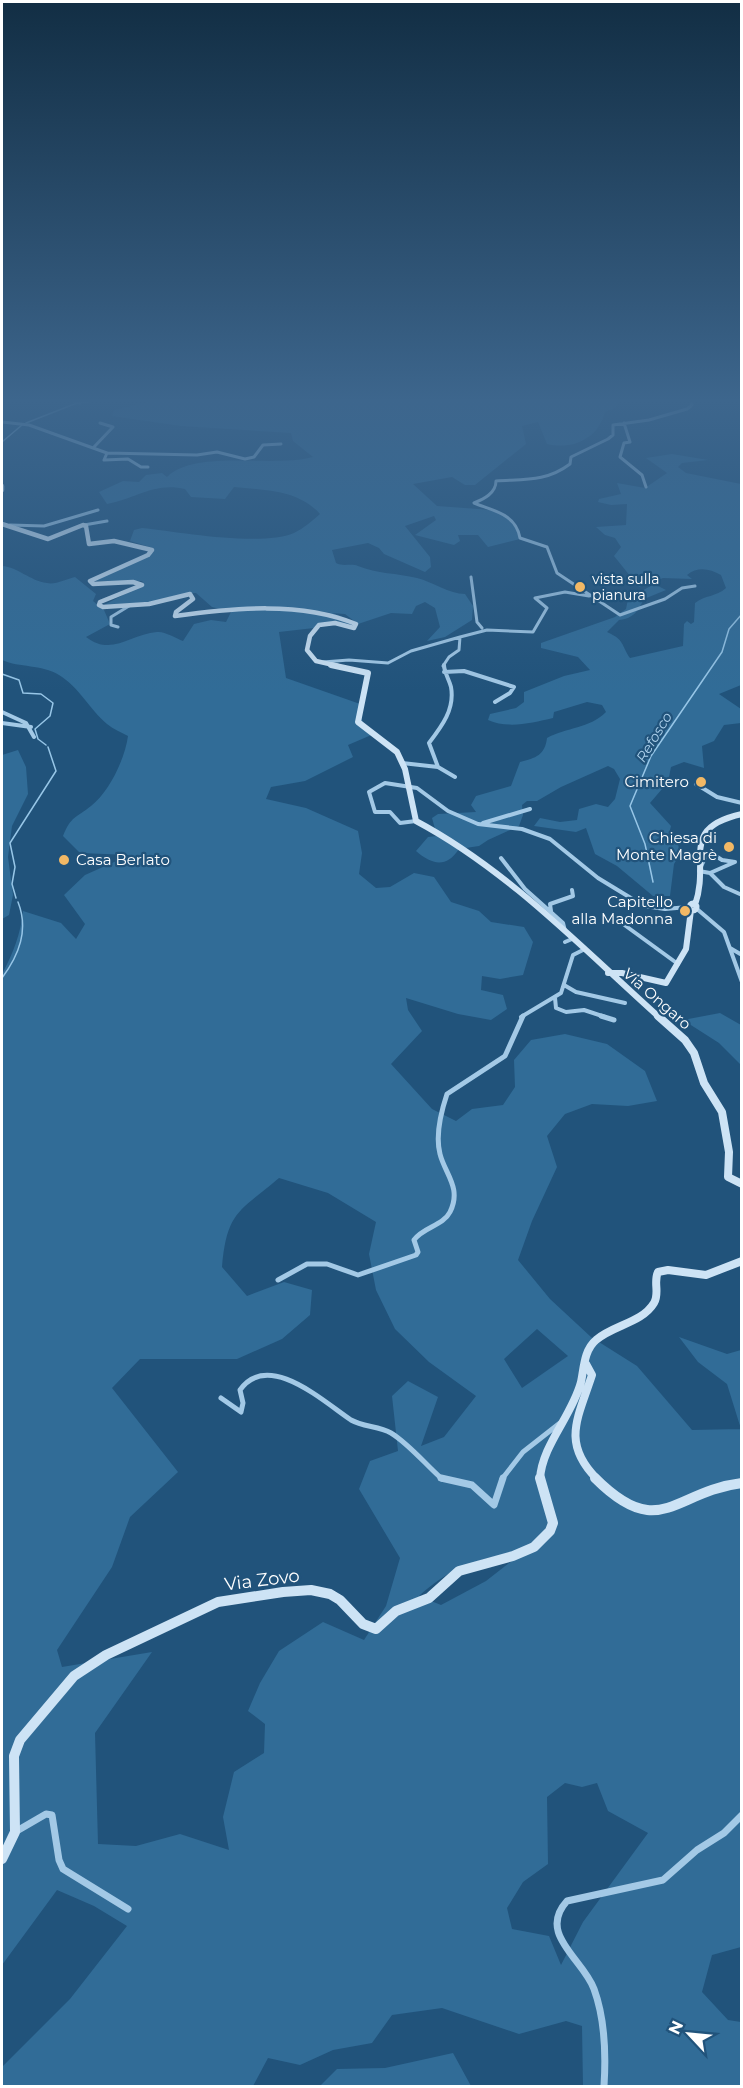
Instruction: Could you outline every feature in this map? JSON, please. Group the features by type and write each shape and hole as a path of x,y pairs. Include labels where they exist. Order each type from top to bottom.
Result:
{"main road":[{"path":"2,524 48,538 84,525 89,544 114,541 153,551 89,582 141,584 139,587 99,603 106,608 129,606 190,594 193,600 176,612 175,616 269,609 333,614 356,624 354,628 321,624 314,628 307,645 312,658 368,673 358,722 392,746 402,763 411,786 416,821"},
{"path":"608,973 615,971 649,982 666,983 686,948 699,871 698,850 708,826 722,817 741,814"},
{"name":"Via Ongaro","path":"416,821 452,840 565,931 608,973 677,1032 694,1053 704,1083 722,1112 729,1152 728,1178 741,1184"},
{"path":"563,1421 579,1389 595,1341 651,1309 657,1297 654,1278 658,1272 668,1270 706,1275 741,1261"},
{"path":"586,1364 592,1375 579,1424 576,1453 581,1462 626,1505 654,1511 670,1508 708,1490 741,1483"},
{"name":"Via Zovo","path":"2,1859 15,1832 13,1773 16,1747 40,1713 82,1670 123,1645 190,1613 242,1597 321,1591 336,1596 363,1624 376,1629 395,1611 430,1598 444,1580 456,1572 477,1564 509,1558 532,1549 544,1540 554,1520 538,1481 563,1421"}],"street":[{"path":"487,496 474,503 503,513 515,521 520,538 546,546 557,573 578,584 589,596 617,614 627,614 669,597 682,588 695,586"},
{"path":"10,525 44,526 98,510"},
{"path":"84,525 107,521"},
{"path":"471,577 477,622 482,628"},
{"path":"323,662 349,660 388,663 411,651 482,628 533,632 547,608 535,598 565,592 589,596"},
{"path":"118,627 111,625 111,617 129,606"},
{"path":"438,767 429,743 445,722 450,709 451,688 443,666 449,657 461,647 460,637"},
{"path":"444,672 464,671 514,687 510,693 495,702"},
{"path":"2,712 27,722 34,736"},
{"path":"2,723 31,727"},
{"path":"402,763 438,767 455,777"},
{"path":"702,779 696,783 717,797 741,803"},
{"name":"Via Ongaro","path":"411,786 385,783 369,792 369,795 373,800 375,812 389,811 396,815 400,823 416,821"},
{"path":"411,786 428,794 448,811 478,824 522,829 550,839 598,878 644,906 665,909 693,908 722,928 729,937 730,948 741,982"},
{"path":"478,824 500,820 530,809"},
{"path":"710,873 735,861 722,860 712,853 705,858 699,871 710,873 724,887 741,895"},
{"path":"501,858 525,889 563,923 565,931"},
{"path":"552,913 550,904 573,896 572,891"},
{"path":"619,921 678,964"},
{"path":"565,942 572,939"},
{"path":"730,948 741,955"},
{"path":"278,1280 303,1264 325,1263 349,1274 358,1275 416,1255 418,1252 414,1240 418,1234 446,1220 452,1210 453,1185 450,1173 441,1157 440,1146 447,1094 476,1072 505,1056 518,1020 533,1008 555,998 564,985 568,967 574,958 573,955 583,950"},
{"path":"564,985 575,992 625,1004"},
{"path":"555,998 556,1008 561,1011 584,1010 614,1020"},
{"path":"221,1398 241,1412 243,1403 240,1390 247,1380 268,1374 290,1380 315,1393 354,1422 390,1432 443,1480 472,1485 494,1505 500,1483 511,1465 521,1453 563,1421"},
{"path":"15,1832 46,1814 52,1815 58,1860 63,1869 128,1908"},
{"path":"604,2086 605,2055 594,1990 557,1932 557,1916 563,1904 631,1885 663,1880 697,1850 724,1833 741,1815"}],"shaded area":[{"path":"102,496 133,496 117,502 107,504"},
{"path":"191,496 227,496 225,499"},
{"path":"293,496 427,496 437,506 492,510 505,516 520,532 520,539 488,547 478,535 458,535 460,541 454,545 415,535 436,520 434,516 405,526 430,557 431,567 425,572 384,554 379,548 368,543 332,550 336,563 339,564 355,565 372,571 417,578 453,592 465,594 473,606 472,620 445,637 427,641 440,627 435,608 425,602 416,606 412,614 391,613 358,624 345,614 331,613 341,616 354,626 326,623 314,628 279,632 286,678 363,705 361,715 363,722 376,733 348,745 353,757 305,781 271,787 266,799 306,808 358,831 362,853 359,874 376,888 390,887 414,873 434,877 451,902 479,911 491,922 524,927 533,942 523,975 500,979 482,976 481,990 503,995 507,1009 491,1020 458,1014 406,998 408,1010 422,1031 391,1064 432,1109 456,1121 472,1109 503,1105 515,1087 514,1060 531,1040 565,1034 607,1044 645,1071 657,1101 628,1106 592,1104 565,1114 547,1136 557,1167 532,1221 518,1260 550,1299 591,1337 637,1366 692,1430 741,1429 741,1947 712,1955 702,1992 728,2020 741,2022 741,2086 583,2086 582,2026 566,2021 519,2034 442,2008 392,2015 372,2043 333,2050 300,2065 268,2058 253,2086 2,2086 2,2067 70,1999 127,1926 94,1906 57,1890 2,1965 2,974 16,943 23,911 61,923 76,939 85,924 64,895 85,875 130,855 80,853 63,836 71,821 98,800 110,783 124,754 128,736 107,724 73,686 59,675 45,669 2,660 2,566 47,583 57,583 75,577 96,594 93,601 104,610 110,624 86,637 95,643 113,645 157,632 183,641 194,624 211,620 226,622 231,612 212,607 196,593 152,602 104,605 144,584 142,581 94,581 154,552 153,548 130,541 134,530 142,528 241,539 279,537 305,527 320,514 302,500","holes":["279,1178 328,1193 376,1222 369,1254 376,1290 395,1329 429,1362 476,1396 444,1437 421,1446 438,1397 408,1381 392,1396 398,1451 370,1461 359,1489 400,1558 386,1606 364,1640 323,1622 279,1651 260,1683 248,1711 265,1724 264,1753 234,1772 223,1817 229,1850 180,1834 136,1846 98,1844 95,1733 152,1652 62,1667 57,1650 112,1567 130,1517 178,1472 112,1388 140,1359 237,1359 282,1339 310,1315 312,1290 284,1282 247,1296 222,1267 227,1234 237,1214","537,1329 568,1356 522,1388 504,1359","522,1553 486,1581 441,1605 419,1596 442,1578 466,1565 479,1560","565,1783 582,1787 597,1783 608,1811 648,1833 583,1922 561,1965 549,1936 512,1929 507,1908 523,1882 548,1864 547,1797"]},
{"path":"610,496 741,496 741,685 719,694 741,709 741,723 724,725 714,741 702,746 704,768 684,762 671,767 668,782 650,803 671,826 668,838 678,844 680,854 674,864 670,896 653,896 617,866 595,854 586,828 576,832 534,826 540,818 560,822 577,820 579,809 596,804 608,807 615,799 620,779 614,769 608,766 561,787 537,801 527,801 522,805 523,815 519,826 479,846 459,849 449,860 433,861 416,851 428,837 437,836 432,818 438,814 476,812 471,805 476,796 511,786 520,762 539,755 547,738 592,722 606,712 602,705 587,702 554,712 553,718 528,723 512,725 488,720 490,714 516,708 524,702 524,692 564,676 590,670 578,657 541,648 541,643 615,617 626,609 628,599 654,584 666,590 644,599 634,614 619,620 607,632 620,640 630,658 683,646 684,624 687,621 691,624 694,622 695,603 726,588 721,575 704,569 695,570 687,575 692,579 663,578 639,587 614,556 621,547 615,538 605,535 596,527 626,525 627,504 611,505 598,502 599,499"},
{"path":"18,750 26,767 28,794 12,826 8,857 13,895 9,915 2,919 2,755"},
{"path":"720,1013 741,1025 741,1065 719,1043 683,1020"},
{"path":"679,1337 727,1354 741,1350 741,1429 727,1384 698,1362"},
{"path":"453,2053 471,2086 320,2086 337,2069 385,2068"}],"waterway":[{"name":"Refosco","path":"653,882 645,844 630,806 651,756 722,652 729,629 742,614"},
{"path":"2,674 19,680 23,693 41,694 53,703 50,716 35,729 38,739 46,745"},
{"path":"16,898 12,884 15,867 10,843 56,771 48,747"},
{"path":"2,978 20,942 23,922 18,902"}],"place":[{"name":"vista sulla pianura","path":"580,587"},
{"name":"Cimitero","path":"701,782"},
{"name":"Chiesa di Monte Magrè","path":"729,847"},
{"name":"Casa Berlato","path":"64,860"},
{"name":"Capitello alla Madonna","path":"685,911"}]}
